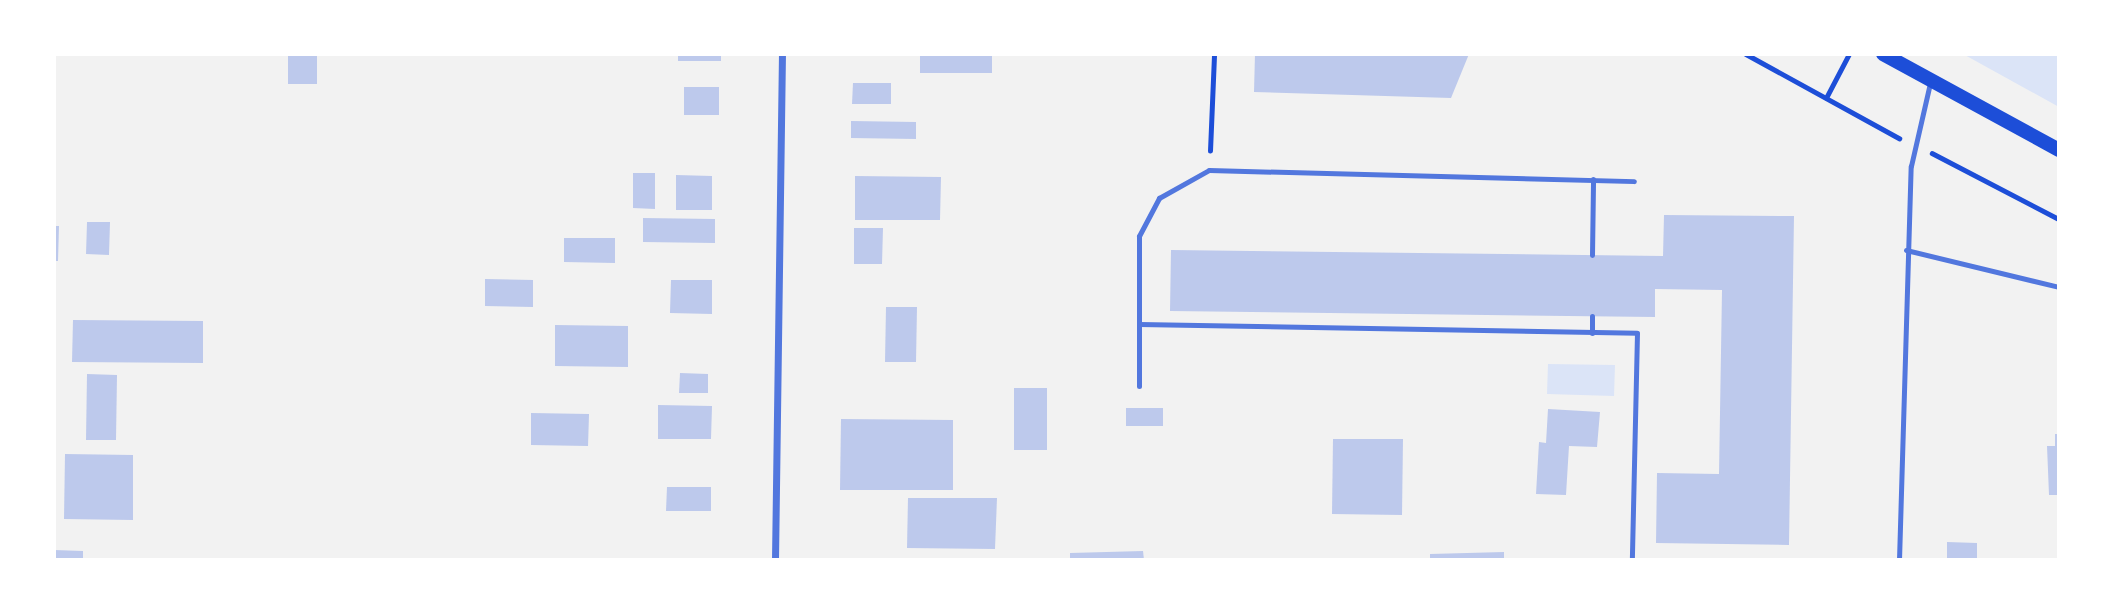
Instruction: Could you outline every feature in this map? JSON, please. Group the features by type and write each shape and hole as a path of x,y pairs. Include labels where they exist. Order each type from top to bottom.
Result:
{"main road":[{"path":"1883,54 2059,150"}],"street":[{"path":"775,560 782,54"}],"lane":[{"path":"1899,560 1906,250 1913,146 1931,80"},
{"path":"1139,386 1139,236 1159,198 1209,170 1634,181"},
{"path":"1592,255 1594,179"},
{"path":"1906,250 2059,287"},
{"path":"1592,316 1592,333"},
{"path":"1139,324 1637,333 1632,560"}],"path":[{"path":"1209,170 1214,54"},
{"path":"1826,98 1849,54"}],"shaded area":[{"path":"1963,54 2059,54 2059,107"},
{"path":"1548,364 1615,365 1614,396 1547,394"}],"building":[{"path":"288,54 317,54 317,84 288,84"},
{"path":"678,54 721,54 721,61 678,61"},
{"path":"920,54 992,54 992,73 920,73"},
{"path":"1255,54 1469,54 1451,98 1254,92"},
{"path":"853,83 891,83 891,104 852,104"},
{"path":"684,87 719,87 719,115 684,115"},
{"path":"851,121 916,122 916,139 851,138"},
{"path":"633,173 655,173 655,209 633,208"},
{"path":"676,175 712,176 712,210 676,210"},
{"path":"855,176 941,177 940,220 855,220"},
{"path":"1664,215 1794,216 1789,545 1656,543 1657,473 1719,474 1722,290 1655,289 1655,317 1170,311 1171,250 1663,256"},
{"path":"643,218 715,219 715,243 643,242"},
{"path":"87,222 110,222 109,255 86,254"},
{"path":"54,226 59,226 58,261 54,261"},
{"path":"854,228 883,228 882,264 854,264"},
{"path":"564,238 615,238 615,263 564,262"},
{"path":"485,279 533,280 533,307 485,306"},
{"path":"671,280 712,280 712,314 670,313"},
{"path":"886,307 917,307 916,362 885,362"},
{"path":"73,320 203,321 203,363 72,362"},
{"path":"555,325 628,326 628,367 555,366"},
{"path":"680,373 708,374 708,393 679,393"},
{"path":"87,374 117,375 116,440 86,440"},
{"path":"1014,388 1047,388 1047,450 1014,450"},
{"path":"658,405 712,406 711,439 658,439"},
{"path":"1126,408 1163,408 1163,426 1126,426"},
{"path":"1548,409 1600,412 1597,447 1569,446 1566,495 1536,494 1539,442 1546,443"},
{"path":"531,413 589,414 588,446 531,445"},
{"path":"841,419 953,420 953,490 840,490"},
{"path":"2055,434 2059,434 2059,495 2049,495 2047,446 2055,446"},
{"path":"1333,439 1403,439 1402,515 1332,514"},
{"path":"65,454 133,455 133,520 64,519"},
{"path":"667,487 711,487 711,511 666,511"},
{"path":"908,498 997,498 995,549 907,548"},
{"path":"1947,542 1977,543 1977,560 1947,560"},
{"path":"54,550 83,551 83,560 54,560"},
{"path":"1143,551 1144,560 1070,560 1070,553"},
{"path":"1504,552 1504,560 1430,560 1430,554"}]}
